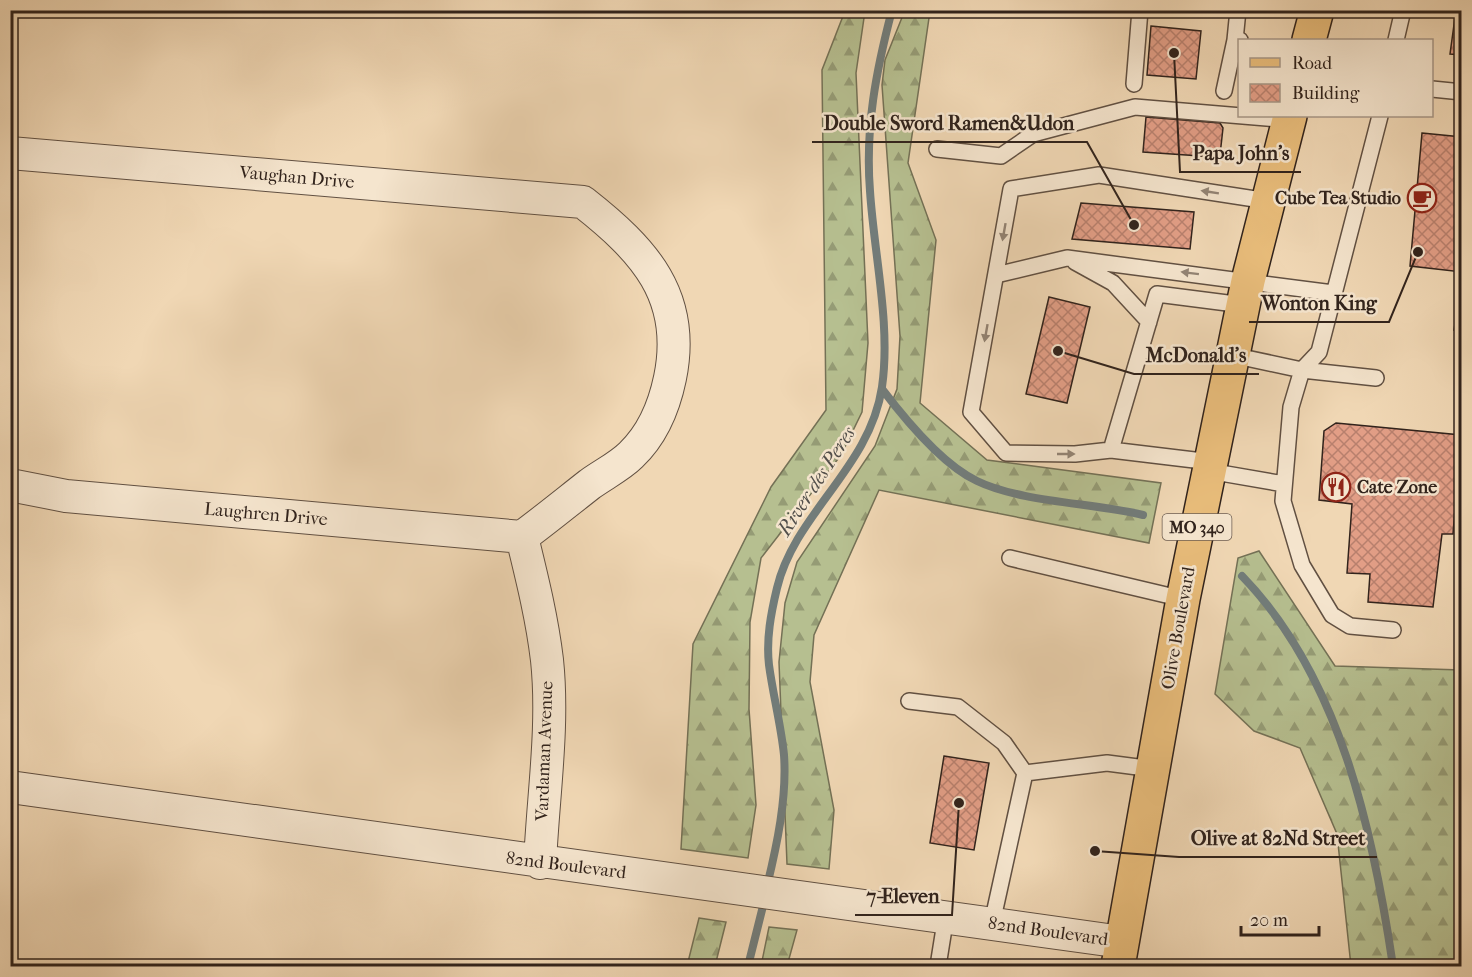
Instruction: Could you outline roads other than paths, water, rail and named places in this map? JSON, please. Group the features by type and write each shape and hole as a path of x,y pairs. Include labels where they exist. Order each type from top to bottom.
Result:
{"main road":[{"path":"1309,39 1317,10"},
{"name":"Olive Boulevard","path":"1120,954 1183,599 1232,355 1289,118"}],"street":[{"name":"Vaughan Drive","path":"10,153 583,202 615,227 661,283 674,319 675,357 665,402 649,434 630,456 522,537"},
{"name":"Laughren Drive","path":"10,485 66,496 522,537"},
{"name":"Vardaman Avenue","path":"522,537 536,590 547,661 548,739 540,862"},
{"name":"82nd Boulevard","path":"10,787 993,923 1120,954"}],"lane":[{"path":"1134,84 1140,10"},
{"path":"1224,91 1237,40 1238,10"},
{"path":"1396,39 1403,10"},
{"path":"1433,89 1461,92"},
{"path":"938,149 1001,156 1033,134 1135,107 1238,114"},
{"path":"1380,117 1319,352 1302,370 1291,407 1283,501 1302,564 1332,615 1350,627 1393,630"},
{"path":"1268,201 1099,175 1011,189 971,412 1006,453 1075,454 1112,450 1210,466 1284,484"},
{"path":"996,275 1067,258 1246,293"},
{"path":"1067,258 1113,283 1149,322"},
{"path":"1112,450 1157,294 1333,293"},
{"path":"1232,355 1302,370 1376,378"},
{"path":"1010,558 1183,599"},
{"path":"909,701 958,707 1004,743 1025,773 993,923"},
{"path":"1025,773 1107,763 1153,769"},
{"path":"938,966 946,916"}],"waterway":[{"name":"River des Peres","path":"767,886 780,821 785,771 783,744 768,655 770,626 777,588 786,561 799,536 863,442 875,416 882,387 883,314 870,191 869,145 873,100 892,10"},
{"path":"882,389 938,453 964,474 977,481 994,488 1036,498 1143,515"},
{"path":"1242,576 1276,616 1304,661 1328,708 1347,758 1362,810 1375,862 1393,966"},
{"name":"River des Peres","path":"748,966 765,898"}],"place":[{"name":"Papa John's","path":"1174,53"},
{"name":"Cube Tea Studio","path":"1422,198"},
{"name":"Double Sword Ramen&Udon","path":"1134,225"},
{"name":"Wonton King","path":"1418,252"},
{"name":"McDonald's","path":"1058,351"},
{"name":"Cate Zone","path":"1336,487"},
{"name":"7-Eleven","path":"959,803"},
{"name":"Olive at 82Nd Street","path":"1095,851"}]}
